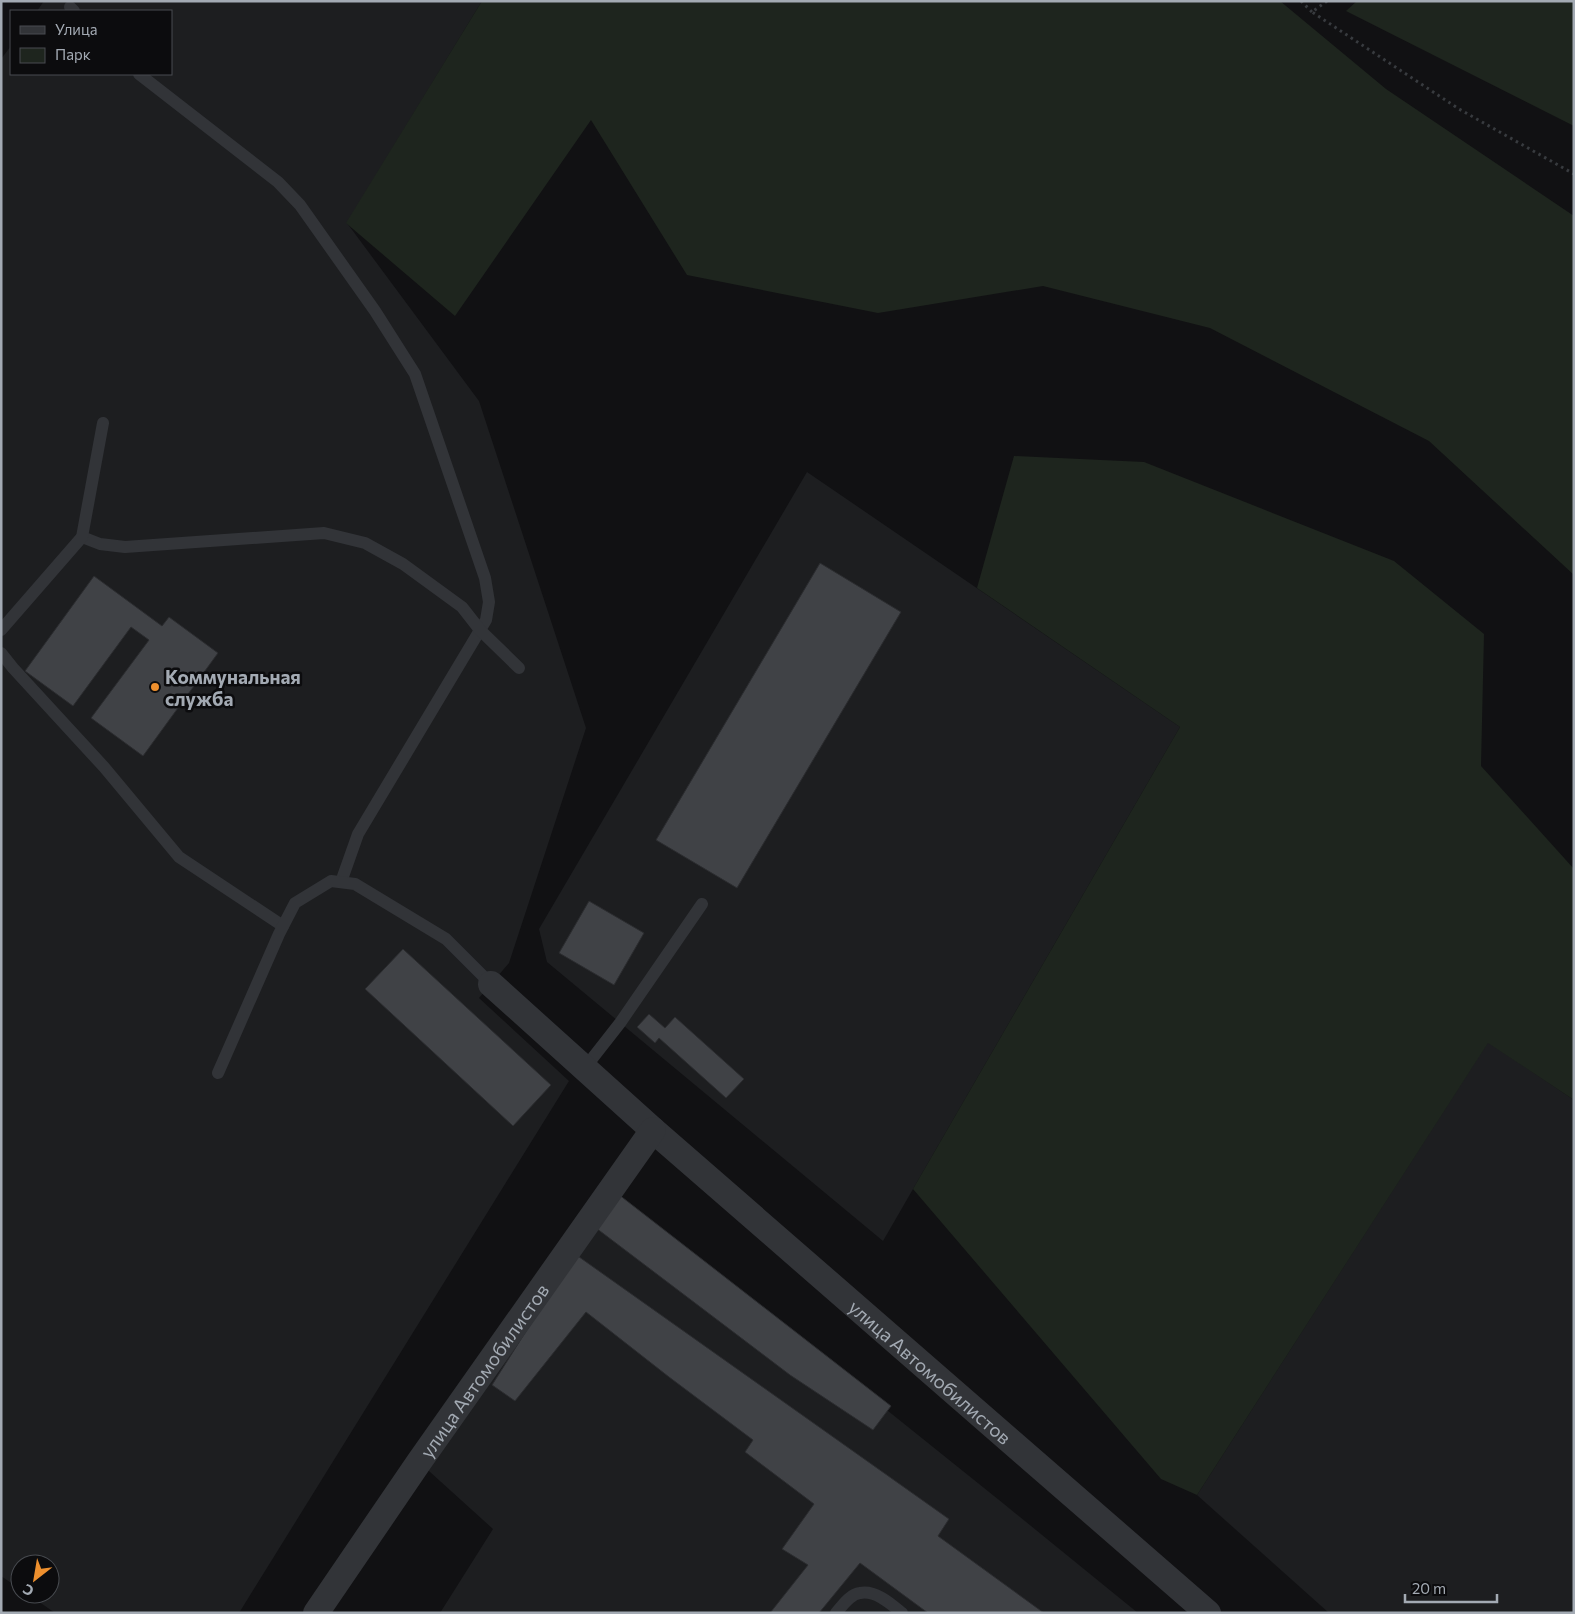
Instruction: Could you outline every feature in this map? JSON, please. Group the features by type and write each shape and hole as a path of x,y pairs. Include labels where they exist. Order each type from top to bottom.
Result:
{"street":[{"name":"улица Автомобилистов","path":"491,984 653,1130 1208,1613"},
{"name":"улица Автомобилистов","path":"316,1613 419,1462 653,1130"}],"lane":[{"path":"140,75 278,182 294,200 375,311 415,374 485,578 489,602 486,620 358,834 341,882"},
{"path":"1,630 82,537 103,424"},
{"path":"82,537 100,544 125,547 324,534 365,543 403,564 462,607 480,630 519,668"},
{"path":"1,653 104,767 180,858 283,926"},
{"path":"218,1073 295,903 331,881 355,884 446,939 491,984"},
{"path":"584,1068 620,1023 702,904"},
{"path":"836,1613 848,1599 860,1592 875,1594 902,1613"}],"path":[{"path":"1302,1 1312,12 1459,109 1574,174"},
{"path":"1312,12 1327,1"}],"shaded area":[{"path":"44,1 482,1 347,223 479,401 586,728 509,963 479,998 569,1081 239,1613 55,1613 42,1604 60,1604 60,1554 10,1554 10,1582 1,1576 1,59 10,47 10,75 172,75 172,10 38,10"},
{"path":"807,472 1180,727 883,1241 547,962 539,929"},
{"path":"1488,1042 1574,1100 1574,1613 1329,1613 1197,1495"},
{"path":"618,1194 1138,1613 440,1613 493,1529 419,1462"}],"green space":[{"path":"482,1 1280,1 1386,89 1574,216 1574,575 1429,441 1210,328 1043,286 878,313 687,275 591,120 455,316 346,223"},
{"path":"1357,1 1574,1 1574,126 1346,11"},
{"path":"1014,456 1144,462 1394,561 1484,634 1481,766 1574,869 1574,1100 1488,1043 1197,1495 1161,1479 913,1189 1180,727 977,588"}],"building":[{"path":"820,563 901,612 737,888 656,840"},
{"path":"94,576 162,626 169,617 218,653 143,756 91,718 149,640 131,627 73,706 25,671"},
{"path":"589,901 644,933 614,985 559,953"},
{"path":"403,949 551,1085 513,1126 365,989"},
{"path":"649,1014 665,1028 675,1017 744,1079 726,1098 659,1038 655,1043 637,1027"},
{"path":"618,1194 891,1406 873,1430 790,1375 596,1228"},
{"path":"575,1254 949,1519 938,1536 1044,1613 928,1613 860,1563 819,1613 770,1613 808,1565 782,1549 814,1504 745,1452 753,1440 586,1312 515,1401 492,1385"}],"place":[{"name":"Коммунальная служба","path":"155,687"}]}
